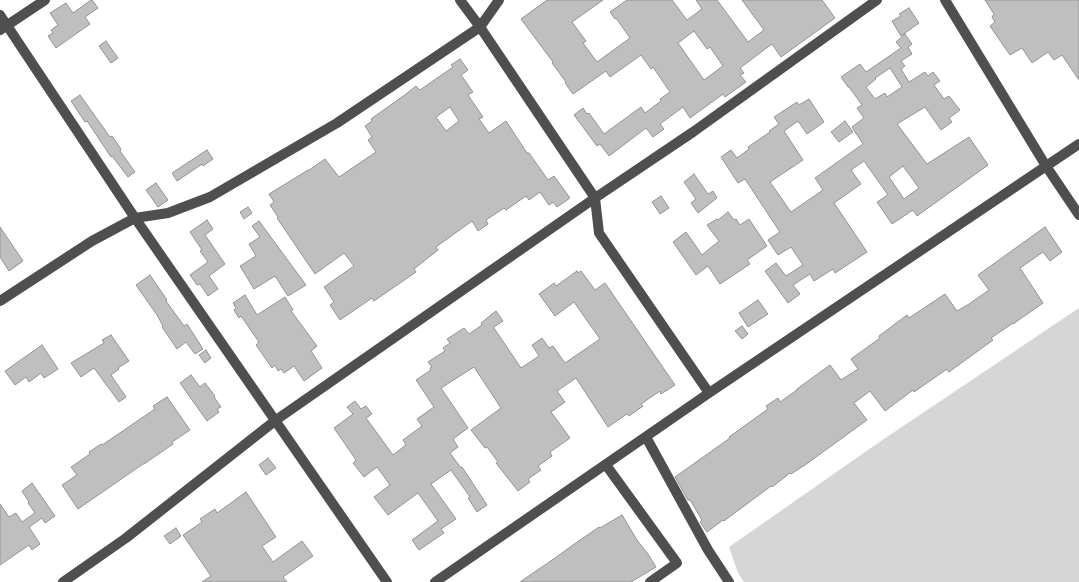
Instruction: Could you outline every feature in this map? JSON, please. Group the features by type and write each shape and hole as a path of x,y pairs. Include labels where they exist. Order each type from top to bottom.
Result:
{"street":[{"path":"3,28 45,0"},
{"path":"460,0 480,27 595,198 599,233 709,393"},
{"path":"0,300 92,241 136,218 168,213 210,197 337,123 480,27 499,0"},
{"path":"62,582 126,538 276,420 595,198 693,132 877,0"},
{"path":"945,0 1046,166 1079,214"},
{"path":"0,15 3,28 387,582"},
{"path":"435,582 709,393 1079,144"},
{"path":"646,437 708,550 729,582"},
{"path":"606,465 677,563 650,582"}],"shaded area":[{"path":"1079,308 1079,582 744,582 738,573 729,547 878,443"}],"building":[{"path":"91,0 98,8 85,17 90,24 56,48 48,36 53,33 51,30 58,25 50,13 66,3 73,13"},
{"path":"547,0 603,0 572,22 586,41 583,43 597,62 630,38 610,12 627,0 672,0 687,20 702,9 696,0 717,0 748,42 764,30 742,0 822,0 835,18 781,57 772,44 740,68 744,73 740,75 746,82 725,97 723,94 690,118 683,107 660,124 664,129 653,137 646,128 609,156 600,144 597,146 574,115 583,108 587,114 589,113 604,134 641,107 645,113 670,92 653,67 651,69 641,55 610,77 606,71 573,94 552,63 553,62 521,19","holes":["694,31 707,49 710,47 723,66 704,80 678,43"]},
{"path":"985,0 1079,0 1079,80 1062,55 1054,60 1048,52 1032,63 1022,48 1010,55 990,26 995,22 992,17 994,14"},
{"path":"909,8 919,23 901,36 892,21 901,16 899,14"},
{"path":"905,34 912,44 908,47 912,54 901,61 905,66 901,69 909,82 925,72 928,76 933,72 940,81 934,85 944,99 949,96 960,110 949,118 952,122 941,130 925,107 897,124 927,164 969,137 988,165 917,216 913,210 892,224 877,202 888,195 864,161 851,170 861,184 834,203 867,252 835,273 833,269 814,281 810,274 793,285 800,294 788,303 765,271 776,263 786,276 803,265 791,247 778,255 768,240 780,232 745,179 738,183 721,157 731,150 737,158 749,149 748,147 779,124 774,117 797,102 799,105 809,99 824,122 807,134 798,121 784,131 803,160 770,182 791,212 823,190 815,178 863,144 852,127 864,118 857,108 862,105 841,77 860,64 866,72 901,48 896,42","holes":["890,68 902,87 887,97 885,93 875,99 866,87 876,79 875,78","903,166 919,188 904,199 889,177"]},
{"path":"106,41 118,58 111,63 99,46"},
{"path":"460,59 468,70 461,75 473,92 468,95 483,117 479,119 489,133 506,121 527,153 529,153 548,180 554,176 570,198 557,207 553,202 549,205 540,192 529,200 526,196 506,210 504,208 486,220 488,224 478,231 472,221 436,247 438,250 414,269 416,272 374,301 372,298 340,320 330,305 334,302 324,287 354,266 344,253 315,274 277,218 278,217 270,205 274,202 269,194 325,159 339,177 376,152 368,140 372,137 365,126 372,121 371,119 416,86 420,90 453,67 451,65","holes":["450,107 459,121 446,131 436,117"]},
{"path":"80,95 110,137 112,136 121,149 120,151 135,172 128,177 112,156 111,157 87,121 85,122 71,101"},
{"path":"845,121 853,132 839,142 831,132"},
{"path":"207,150 213,159 203,166 202,164 177,181 172,173"},
{"path":"694,174 708,194 713,191 717,198 698,213 691,203 696,199 684,182"},
{"path":"156,183 168,200 158,207 146,190"},
{"path":"661,196 669,208 660,214 652,202"},
{"path":"248,207 252,213 244,219 240,212"},
{"path":"728,212 740,225 749,219 767,246 747,260 750,264 720,284 708,266 696,275 673,242 686,232 702,255 719,241 707,225 717,219 718,220"},
{"path":"207,220 213,229 205,235 225,264 209,276 218,289 208,296 200,284 197,285 190,275 208,262 200,251 202,250 190,232"},
{"path":"259,221 306,285 288,296 275,276 254,289 240,266 256,256 249,244 260,237 252,226"},
{"path":"0,227 23,261 9,271 0,257"},
{"path":"1045,227 1062,252 1050,261 1043,252 1020,268 1043,303 991,338 993,340 949,372 947,369 914,392 913,390 885,411 870,391 854,403 867,420 805,465 791,474 790,473 707,532 700,522 702,520 690,500 688,500 675,477 768,409 766,406 778,398 780,402 830,365 841,380 858,369 851,359 880,338 879,336 907,315 909,318 945,294 957,311 969,304 989,290 978,275"},
{"path":"577,271 578,273 581,271 595,290 605,283 675,385 661,394 660,391 641,404 643,406 629,416 627,414 608,427 576,378 557,391 565,402 551,412 570,438 550,452 552,456 538,466 541,470 528,479 530,482 518,491 496,463 498,462 487,447 485,448 471,430 501,408 474,367 441,388 468,428 453,439 458,447 450,453 461,468 462,467 487,505 477,512 468,498 470,497 451,470 431,484 456,519 441,529 444,533 419,550 412,540 438,521 418,493 388,515 374,497 390,485 377,467 364,477 353,463 356,460 334,428 353,414 347,407 355,401 361,409 366,406 372,414 366,418 393,455 406,445 403,440 422,426 417,419 434,407 416,380 431,370 430,368 432,367 428,362 445,351 443,348 450,343 447,339 464,328 469,334 482,325 481,323 496,311 503,321 494,328 521,368 539,356 532,345 542,338 549,348 553,346 565,363 600,339 574,302 555,316 539,294 554,283 556,286"},
{"path":"150,275 167,300 166,301 184,326 187,324 203,349 195,354 186,342 177,349 162,327 163,326 157,315 136,285"},
{"path":"245,295 257,315 285,297 293,310 291,311 317,346 311,351 322,368 304,381 294,366 284,373 281,369 278,371 275,365 272,368 256,345 259,342 241,316 239,318 234,310 236,308 233,303"},
{"path":"758,300 768,314 748,327 739,313"},
{"path":"742,326 748,334 742,339 735,331"},
{"path":"111,335 129,361 118,368 119,369 111,375 126,397 119,402 94,368 81,377 71,363 104,343 102,340"},
{"path":"42,345 58,369 44,378 41,373 29,382 26,377 15,385 5,371"},
{"path":"206,350 211,358 205,363 199,355"},
{"path":"191,375 200,387 205,383 221,407 217,409 219,412 207,421 180,383"},
{"path":"167,397 190,430 172,442 173,444 78,509 62,485 77,475 71,467 90,454 89,452 101,444 102,445 155,409 153,406"},
{"path":"268,458 276,468 266,475 259,465"},
{"path":"32,483 55,516 45,523 42,518 29,527 40,544 32,550 29,545 0,565 0,504 9,517 16,513 22,522 35,513 22,491"},
{"path":"246,492 276,537 262,546 273,562 302,541 313,556 283,577 287,582 202,582 211,576 183,535 202,522 200,519 215,509 217,513"},
{"path":"622,515 656,567 631,582 520,582 599,527 600,528"},
{"path":"176,528 181,536 170,544 164,536"}]}
